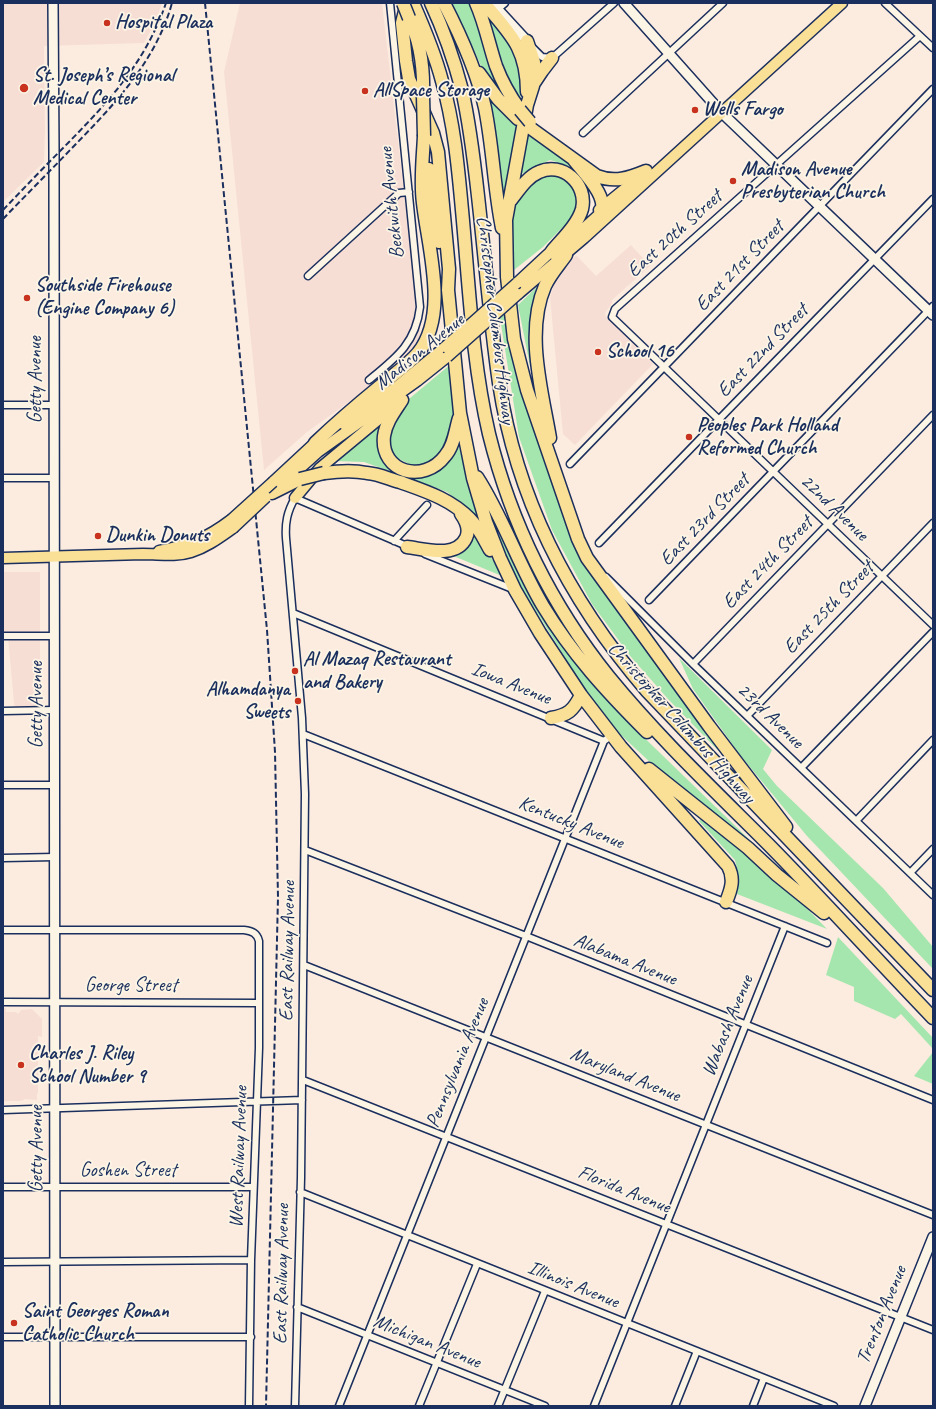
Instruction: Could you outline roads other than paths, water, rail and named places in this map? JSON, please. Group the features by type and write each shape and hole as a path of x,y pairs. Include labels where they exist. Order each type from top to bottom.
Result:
{"highway":[{"name":"Christopher Columbus Highway","path":"431,3 449,48 462,91 468,120 476,176 496,361 504,409 522,476 532,506 547,541 593,622 632,674 933,990"},
{"path":"444,3 468,55 480,75 498,99 525,117 552,143 596,176 605,179 623,179 646,171"},
{"path":"476,3 481,13 496,66 506,90 525,117"},
{"path":"484,3 512,38 520,51 526,71 525,117"},
{"name":"Christopher Columbus Highway","path":"407,4 436,59 452,126 461,194 477,365 484,410 501,477 526,542 558,603 583,642 610,678 672,747 780,856 933,1018"},
{"path":"315,443 354,407 411,360 424,345 432,315 434,279 423,202 424,73 421,51 407,4"},
{"path":"407,4 403,17 402,29 409,79 433,133 438,152 449,269 448,290 460,413 470,468 486,522 508,576 540,633 608,738 748,848 777,875 862,943"},
{"path":"527,41 534,62 535,72 506,220 507,277 514,339 527,390 578,539 587,558 719,738 822,874"},
{"path":"468,55 485,107 497,207 506,247"},
{"path":"533,86 552,58"},
{"path":"424,136 443,270 448,290"},
{"path":"547,270 553,258 603,212 604,206 597,191 590,179 574,160"},
{"path":"510,203 518,190 529,178 544,170 550,169 562,171 572,176 576,180 581,191 583,204 582,210 571,228 552,251"},
{"path":"556,475 538,368 536,336 540,299 548,280 566,255"},
{"path":"402,400 393,413 386,428 384,435 384,447 390,461 408,472 424,472 434,467 442,460 452,445 460,413"},
{"path":"470,468 489,496 523,569 543,606 581,661 606,690 759,845 780,856"},
{"path":"270,491 300,479 324,473 348,471 370,473 431,493 456,507 470,518 508,576"},
{"path":"407,547 448,551 459,547 465,541 467,536 467,527 466,521 456,507"},
{"path":"551,718 564,716 571,710 581,695"},
{"path":"621,747 728,866 732,876 732,886 726,902"}],"main road":[{"name":"Madison Avenue","path":"232,524 270,491 315,443 446,352 566,255 842,3"},
{"name":"Madison Avenue","path":"3,558 145,554 177,556 192,552 214,542 270,491 318,452 410,385 552,251 646,171 696,135"},
{"path":"295,498 320,468 402,400 446,352"}],"street":[{"name":"Getty Avenue","path":"53,3 55,1406"},
{"name":"Beckwith Avenue","path":"370,380 402,352 415,331 420,314 420,299 390,3"},
{"path":"498,5 542,57 552,58 614,3"},
{"path":"624,3 721,112 875,259 932,311"},
{"path":"583,133 668,52 723,3"},
{"path":"885,3 933,48"},
{"name":"East 20th Street","path":"613,313 615,309 920,36"},
{"name":"East 21st Street","path":"570,464 933,89"},
{"path":"308,276 399,193 409,192"},
{"name":"East 22nd Street","path":"599,543 933,199"},
{"name":"East 23rd Street","path":"649,600 932,311"},
{"name":"22nd Avenue","path":"613,313 612,317 665,366 933,625"},
{"path":"3,405 54,405"},
{"name":"East 24th Street","path":"693,664 933,415"},
{"path":"3,478 54,478"},
{"path":"295,498 407,547 515,590"},
{"name":"East Railway Avenue","path":"295,498 287,514 286,521 303,734 305,794 302,1100 295,1406"},
{"path":"394,541 427,505"},
{"name":"East 25th Street","path":"748,716 933,523"},
{"name":"23rd Avenue","path":"587,558 641,610 693,664 933,895"},
{"name":"Iowa Avenue","path":"294,613 551,718 608,738"},
{"path":"801,768 933,632"},
{"path":"3,636 54,636"},
{"path":"3,711 55,710"},
{"name":"Kentucky Avenue","path":"303,734 827,943"},
{"name":"Pennsylvania Avenue","path":"339,1406 565,838 608,738"},
{"path":"856,821 933,740"},
{"path":"3,785 55,785"},
{"path":"910,873 933,849"},
{"name":"Alabama Avenue","path":"305,850 526,936 745,1026 933,1100"},
{"path":"3,858 55,858"},
{"name":"Wabash Avenue","path":"594,1406 785,926"},
{"path":"3,930 55,930"},
{"name":"West Railway Avenue","path":"55,930 232,930 250,931 258,937 259,1003 251,1260 250,1406"},
{"name":"Maryland Avenue","path":"304,965 933,1215"},
{"name":"George Street","path":"3,1002 55,1001 259,1003"},
{"name":"Florida Avenue","path":"302,1080 933,1330"},
{"path":"3,1110 302,1100"},
{"name":"Goshen Street","path":"3,1187 253,1187"},
{"name":"Illinois Avenue","path":"300,1192 834,1406"},
{"name":"Trenton Avenue","path":"865,1406 933,1237"},
{"path":"3,1262 251,1260"},
{"path":"419,1406 477,1264"},
{"path":"498,1406 545,1291"},
{"name":"Michigan Avenue","path":"297,1307 545,1406"},
{"path":"3,1337 251,1336"},
{"path":"675,1406 697,1351"},
{"path":"753,1406 764,1378"}],"railway":[{"path":"3,210 99,110 126,78 148,43 158,24 166,3"},
{"path":"3,219 104,115 132,81 156,44 172,3"},
{"path":"205,3 267,630 275,752 278,897 266,1406"}],"place":[{"name":"Hospital Plaza","path":"107,23"},
{"name":"St. Joseph’s Regional Medical Center","path":"24,88"},
{"name":"AllSpace Storage","path":"365,91"},
{"name":"Wells Fargo","path":"695,110"},
{"name":"Madison Avenue Presbyterian Church","path":"733,181"},
{"name":"Southside Firehouse (Engine Company 6)","path":"27,298"},
{"name":"School 16","path":"598,352"},
{"name":"Peoples Park Holland Reformed Church","path":"689,437"},
{"name":"Dunkin Donuts","path":"98,536"},
{"name":"Al Mazaq Restaurant and Bakery","path":"295,671"},
{"name":"Alhamdanya Sweets","path":"298,701"},
{"name":"Charles J. Riley School Number 9","path":"21,1065"},
{"name":"Saint Georges Roman Catholic Church","path":"14,1323"}]}
